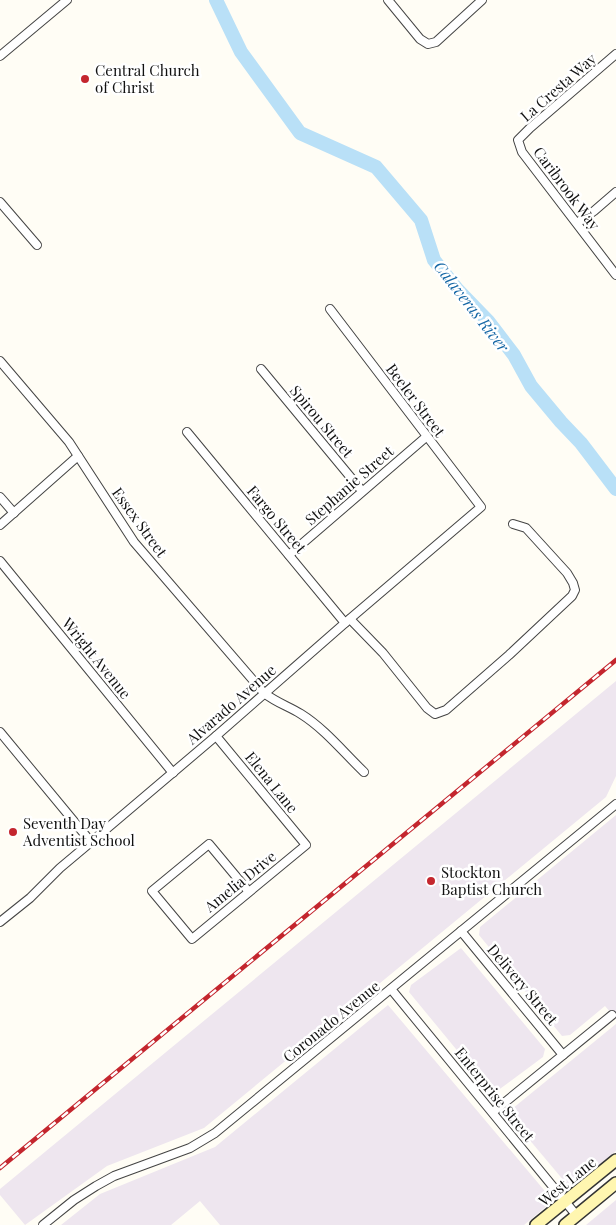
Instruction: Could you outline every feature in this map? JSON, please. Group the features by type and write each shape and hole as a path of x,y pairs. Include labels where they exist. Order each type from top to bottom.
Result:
{"main road":[{"name":"West Lane","path":"536,1225 616,1160"},
{"path":"565,1225 616,1183"}],"street":[{"path":"388,0 420,40 428,44 436,42 482,0"},
{"path":"0,56 65,1"},
{"name":"La Cresta Way","path":"518,140 616,54"},
{"name":"Caribrook Way","path":"518,140 522,152 616,275"},
{"path":"577,223 616,192"},
{"path":"0,202 37,245"},
{"name":"Beeler Street","path":"330,309 481,507"},
{"name":"Essex Street","path":"0,361 69,442 134,542 264,693 275,702 302,714 364,772"},
{"name":"Spirou Street","path":"261,369 362,491"},
{"name":"Fargo Street","path":"187,432 289,555 348,621 383,653 427,708 435,714 446,710 509,655 572,596 575,590 567,573 526,528 514,524"},
{"name":"Stephanie Street","path":"289,555 426,437"},
{"path":"0,525 78,456"},
{"path":"0,497 14,513"},
{"name":"Alvarado Avenue","path":"0,922 30,898 90,842 173,773 481,507"},
{"name":"Wright Avenue","path":"0,561 173,773"},
{"path":"0,732 90,842"},
{"name":"Elena Lane","path":"216,736 306,845"},
{"name":"Coronado Avenue","path":"44,1225 74,1200 114,1176 190,1148 216,1133 616,804"},
{"name":"Amelia Drive","path":"249,892 209,844 152,890 192,939 249,892 306,845"},
{"name":"Delivery Street","path":"461,931 563,1055"},
{"name":"Enterprise Street","path":"391,989 577,1216"},
{"path":"492,1112 612,1015"}],"shaded area":[{"path":"616,681 616,776 606,797 204,1128 107,1166 25,1225 0,1195 0,1189"},
{"path":"616,815 616,1019 605,1006 570,1035 562,1036 479,935 480,927"},
{"path":"461,948 545,1049 543,1057 493,1094 409,992 411,985"},
{"path":"388,1005 549,1196 548,1205 524,1225 220,1225 200,1201 171,1225 61,1225 100,1194 215,1147"},
{"path":"616,1024 616,1151 570,1188 512,1119 512,1109"},
{"path":"616,1200 616,1225 586,1225"}],"waterway":[{"name":"Calaveras River","path":"216,0 241,52 300,133 376,167 421,220 434,260 457,289 488,321 514,355 531,386 581,443 616,489"}],"railway":[{"path":"0,1168 616,660"}],"place":[{"name":"Central Church of Christ","path":"85,79"},
{"name":"Seventh Day Adventist School","path":"13,832"},
{"name":"Stockton Baptist Church","path":"431,881"}]}
